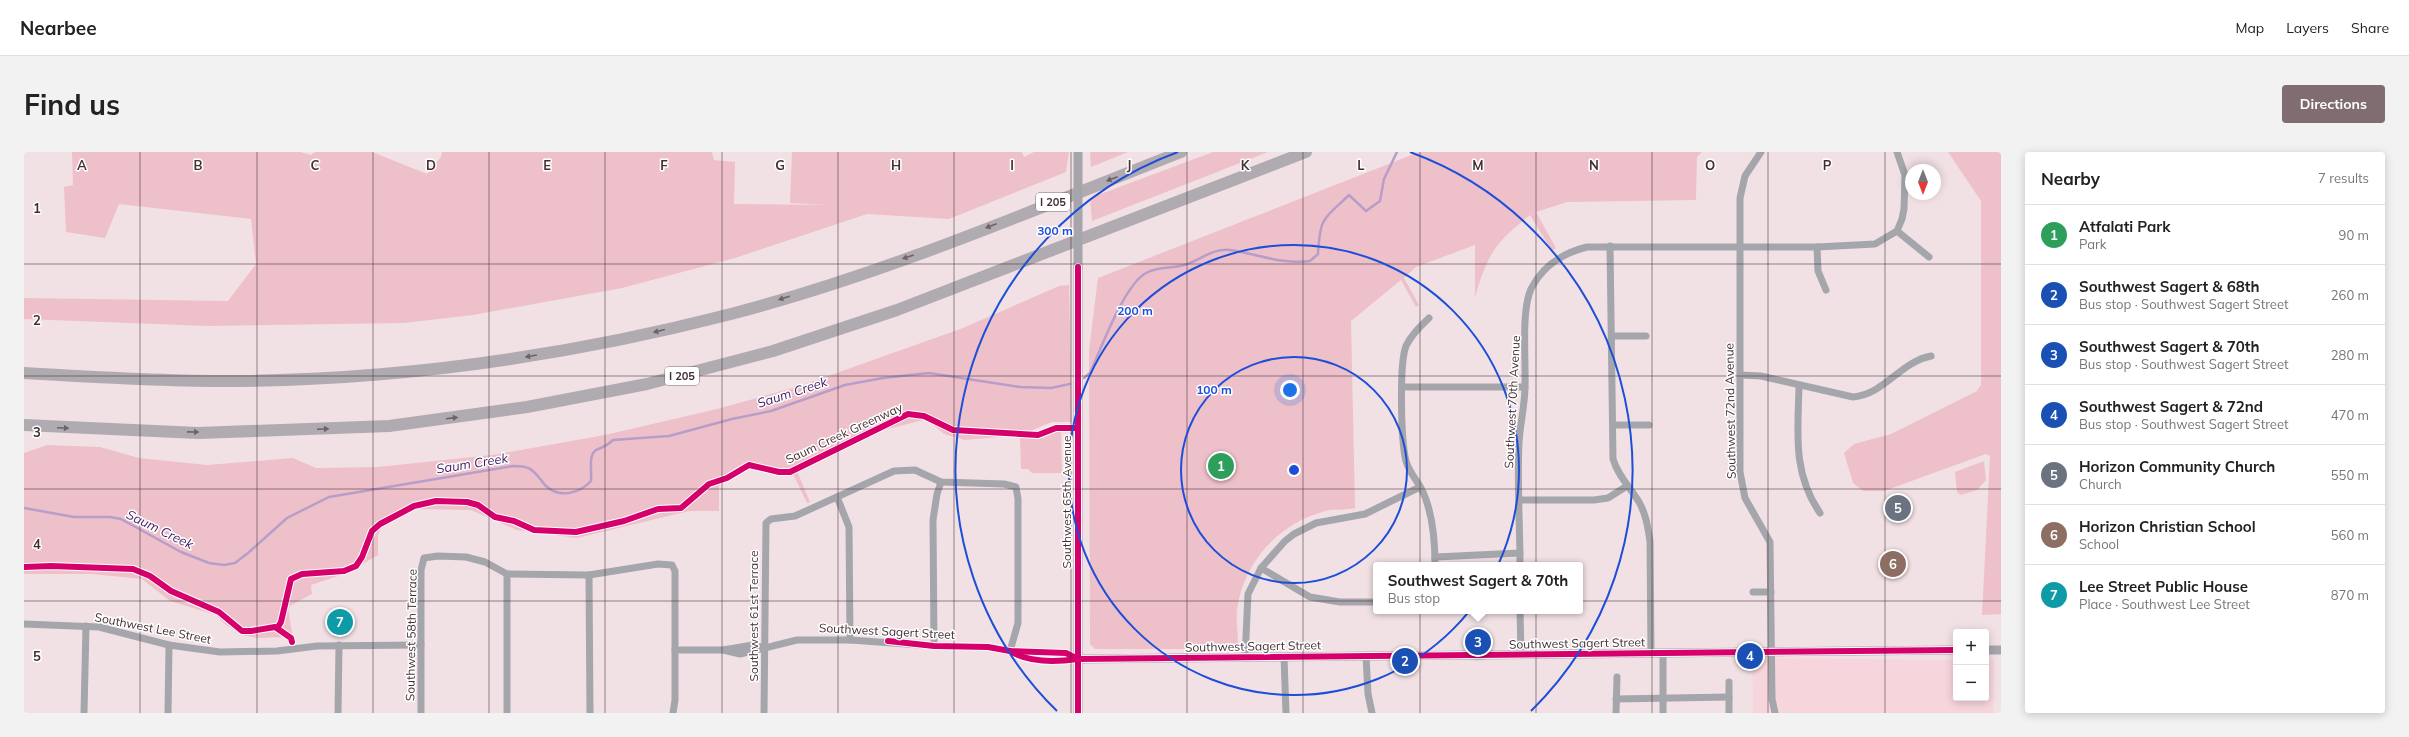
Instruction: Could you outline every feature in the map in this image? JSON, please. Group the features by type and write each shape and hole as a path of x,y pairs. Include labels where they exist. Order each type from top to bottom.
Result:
{"highway":[{"name":"I 205","path":"24,373 222,381 343,377 468,365 611,342 732,314 821,287 944,244 1181,152"},
{"name":"I 205","path":"24,425 198,433 382,426 527,408 640,385 772,351 890,312 1306,152"}],"main road":[{"name":"Southwest 65th Avenue","path":"1078,152 1078,713"},
{"name":"Southwest Sagert Street","path":"1078,658 1245,658 1953,650"},
{"path":"1989,650 2001,650"}],"street":[{"name":"Southwest 72nd Avenue","path":"1761,152 1750,166 1741,187 1740,472 1745,498 1770,542 1771,652 1775,713"},
{"path":"1897,152 1904,166 1905,182 1904,209 1897,231 1929,257"},
{"name":"Southwest 70th Avenue","path":"1520,562 1519,442 1525,387 1526,304 1531,289 1542,272 1558,258 1573,250 1588,247 1865,247 1875,244 1897,231"},
{"path":"1610,246 1614,460 1616,469 1645,514 1650,541 1651,653"},
{"path":"1817,247 1818,271 1826,290"},
{"path":"1429,318 1410,338 1405,348 1402,364 1406,462 1420,487 1432,523 1435,562"},
{"path":"1612,336 1646,336"},
{"path":"1740,375 1761,376 1844,397 1862,396 1878,390 1914,360 1931,356"},
{"path":"1799,386 1798,443 1800,474 1809,497 1820,513"},
{"path":"1403,387 1525,387"},
{"path":"1614,425 1649,425"},
{"path":"850,640 849,527 837,497 894,471 915,470 941,482 1004,484 1016,487 1018,499 1019,615 1010,651"},
{"path":"934,646 933,520 937,494 941,482"},
{"path":"1520,500 1594,500 1608,498 1627,486"},
{"path":"1245,658 1248,594 1261,568 1285,541 1316,523 1365,514 1420,487"},
{"name":"Southwest 61st Terrace","path":"764,713 764,530 767,521 795,516 837,497"},
{"path":"1435,557 1520,553"},
{"name":"Southwest 58th Terrace","path":"421,713 421,570 424,558 438,556 466,557 485,562 507,574"},
{"path":"507,713 507,574 589,575 658,564 672,564 675,571 675,700 673,713"},
{"path":"1261,568 1302,594 1314,599 1340,602 1373,602"},
{"path":"589,575 590,713"},
{"path":"1753,592 1771,592"},
{"path":"1520,614 1521,654"},
{"name":"Southwest Lee Street","path":"24,624 86,626 113,630 169,644 236,653 339,645 421,645"},
{"path":"84,713 86,626"},
{"name":"Southwest Sagert Street","path":"675,650 723,650 753,645 764,648 797,640 850,640 934,646 988,647 1010,651 1066,652 1078,658"},
{"path":"168,713 169,644"},
{"path":"338,713 339,645"},
{"path":"1663,653 1663,713"},
{"path":"1366,656 1368,694 1372,713"},
{"path":"1284,657 1286,713"},
{"path":"1616,713 1617,677"},
{"path":"1729,682 1729,713"},
{"path":"1616,699 1729,697"}],"shaded area":[{"path":"72,152 300,152 311,155 315,152 372,152 427,174 441,157 442,152 712,152 714,160 735,162 734,204 827,205 790,203 792,152 1022,152 1024,157 1034,152 1069,152 1066,172 949,219 867,214 735,258 622,288 473,315 404,323 208,326 24,319 24,298 228,301 256,264 251,219 119,204 105,238 66,232 64,187 73,185"},
{"path":"1090,152 1128,152 1091,167"},
{"path":"1213,152 1268,152 1092,221 1090,198"},
{"path":"1419,152 1702,152 1697,157 1696,200 1567,202 1536,212 1556,248 1552,251 1530,215 1508,233 1494,250 1484,270 1475,297 1475,245 1416,267 1404,278 1419,305 1416,307 1401,280 1351,321 1355,508 1326,511 1306,518 1291,526 1265,549 1246,577 1237,610 1238,643 1233,649 1095,649 1090,644 1089,350 1098,278"},
{"path":"1948,152 2001,152 2001,614 1982,615 1990,456 1986,454 1884,491 1863,491 1853,483 1844,453 1854,444 1891,434 1977,391 1981,385 1981,201"},
{"path":"1069,285 1072,422 1052,422 1020,435 965,440 944,434 927,419 880,431 797,471 810,502 807,503 793,474 770,474 749,468 725,482 719,483 719,511 689,511 577,538 517,530 471,510 413,509 381,528 378,535 378,555 347,573 311,585 312,594 288,607 293,640 287,641 286,637 257,638 242,635 225,624 216,615 170,601 142,579 92,574 24,574 24,453 47,445 100,447 139,458 207,465 293,458 316,468 378,467 492,455 605,435 717,409 800,386 963,328 1059,286"},
{"path":"1061,431 1062,473 1032,473 1028,469 1021,469 1020,438 1043,438 1055,432"},
{"path":"1984,461 1986,480 1977,490 1961,495 1957,492 1955,472"},
{"path":"1752,658 1953,660 1953,701 1989,701 1989,660 1994,660 1993,713 1753,713"}],"waterway":[{"name":"Saum Creek","path":"1084,378 1090,373 1114,318 1130,290 1146,273 1160,268 1184,265 1212,253 1224,250 1290,262 1310,261 1318,254 1320,233 1324,220 1349,195 1366,211 1380,201 1384,179 1397,152"},
{"name":"Saum Creek","path":"24,508 74,517 110,517 121,519 181,552 209,563 224,565 235,563 287,518 329,497 513,466 523,466 531,469 546,486 552,490 570,493 581,489 591,481 591,460 594,452 613,440 669,436 732,419 771,411 845,385 883,378 929,373 1020,387 1051,388 1070,384"}],"cycle path":[{"path":"1078,267 1078,713"},
{"name":"Saum Creek Greenway","path":"278,627 281,622 291,579 302,574 344,571 356,566 362,557 372,531 380,524 414,506 436,501 467,502 478,505 495,517 514,521 534,530 576,532 624,521 658,509 681,508 709,484 727,478 749,465 779,472 790,472 908,414 924,416 953,430 1038,435 1056,428 1077,428"},
{"path":"24,567 51,566 133,569 150,576 171,591 219,612 242,631 275,627 291,638 292,642"},
{"path":"888,641 934,646 988,647 1010,651 1066,653 1078,659"},
{"path":"1010,651 1034,660 1061,661 1078,659 1953,650"}],"place":[{"name":"Atfalati Park","path":"1221,466"},
{"name":"Horizon Community Church","path":"1898,508"},
{"name":"Horizon Christian School","path":"1893,564"},
{"name":"Lee Street Public House","path":"340,622"},
{"name":"Southwest Sagert & 70th","path":"1478,642"},
{"name":"Southwest Sagert & 72nd","path":"1750,656"},
{"name":"Southwest Sagert & 68th","path":"1405,661"}]}
